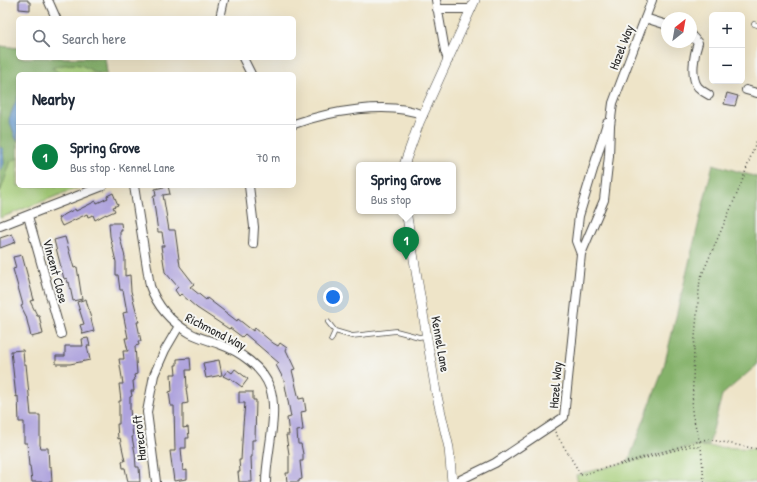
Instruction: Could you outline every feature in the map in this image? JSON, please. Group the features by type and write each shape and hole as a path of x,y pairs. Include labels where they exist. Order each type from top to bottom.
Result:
{"street":[{"path":"48,0 55,16"},
{"path":"220,16 224,0"},
{"path":"436,0 448,60"},
{"path":"405,162 422,115 475,0"},
{"name":"Hazel Way","path":"581,254 576,240 578,216 613,103 652,0"},
{"path":"438,9 471,9"},
{"path":"645,18 661,23"},
{"path":"696,48 694,52 695,81 698,88 709,95"},
{"path":"244,60 250,72"},
{"path":"746,90 757,93"},
{"name":"Hazel Way","path":"456,482 495,463 564,417 581,254 604,200 613,103"},
{"path":"296,123 330,114 365,109 384,108 410,110 422,115"},
{"path":"0,226 98,188"},
{"name":"Richmond Way","path":"134,188 148,275 152,291 160,307 179,326 191,334 234,351 247,360 265,378 270,388 273,409 266,482"},
{"path":"249,188 254,228 253,244"},
{"name":"Kennel Lane","path":"407,214 436,392 449,448 452,482"},
{"name":"Vincent Close","path":"28,216 61,334"},
{"name":"Harecroft","path":"156,482 147,412 154,374 165,350 179,326"}],"lane":[{"path":"328,322 335,331 352,336 396,331 419,337 427,336"},
{"path":"331,340 335,331"}],"path":[{"path":"704,482 700,441 692,413 694,349 700,279 740,186 756,139"},
{"path":"551,425 581,475"},
{"path":"581,475 707,439 757,449"},
{"path":"581,475 691,446 701,447"}],"green space":[{"path":"0,46 16,48 16,60 105,60 107,72 16,72 16,188 77,188 0,218"},
{"path":"0,46 16,48 16,60 105,60 107,72 96,72 84,66 73,64 52,68 58,72 16,72 16,102 10,119 16,139 16,159 11,161 0,193 0,172 4,163 3,150 0,147"},
{"path":"713,164 757,177 757,365 722,395 709,445 692,446 628,462 663,370"},
{"path":"692,446 757,449 757,482 578,482 576,475"}],"water":[{"path":"16,101 16,139 9,119"},
{"path":"0,147 3,149 4,163 0,172"}],"building":[{"path":"19,0 28,0 28,2 30,2 30,10 19,9"},
{"path":"727,93 738,96 735,106 724,104"},
{"path":"168,188 170,194 163,195 169,230 175,230 180,266 194,284 190,287 237,321 238,319 253,331 255,328 278,346 280,343 287,348 286,350 295,369 292,370 299,399 304,398 306,411 301,412 303,430 297,431 298,444 301,444 303,454 303,461 300,461 302,479 299,480 299,482 287,482 286,473 289,473 289,454 286,435 289,435 287,418 291,417 284,380 276,365 279,363 245,334 242,337 197,308 181,294 179,296 175,290 178,287 165,272 161,246 164,246 162,232 158,232 153,196 156,196 155,189"},
{"path":"113,193 118,205 113,207 115,211 95,220 93,215 88,217 87,214 62,226 58,218 75,209 76,211 96,201 97,203 108,198 107,196"},
{"path":"109,223 121,223 122,231 120,231 120,238 125,257 125,276 130,275 131,291 139,322 137,322 141,341 138,341 139,345 135,346 137,374 134,375 134,391 131,391 132,396 130,397 130,409 136,467 139,467 140,482 128,482 125,468 123,468 122,461 125,461 120,438 118,439 117,424 119,424 119,401 121,401 119,384 123,384 119,359 124,359 123,351 128,351 125,338 128,338 123,313 127,312 123,290 120,290 118,275 116,275 116,262 110,236"},
{"path":"12,234 16,242 0,248 0,238"},
{"path":"65,237 74,268 77,267 82,299 73,301 69,282 68,283 67,278 64,279 54,240"},
{"path":"22,255 34,300 30,301 37,315 39,315 43,334 31,337 26,316 21,306 23,305 13,269 16,268 13,257"},
{"path":"86,299 94,331 83,334 80,325 84,324 77,302"},
{"path":"88,338 90,346 87,346 90,360 70,364 56,364 56,356 65,356 65,346 83,346 82,339"},
{"path":"23,350 24,364 26,364 31,415 40,415 40,445 41,448 48,448 49,467 51,466 52,482 32,482 27,443 24,443 24,422 19,422 18,396 16,397 11,351"},
{"path":"190,358 191,370 186,370 188,403 183,404 183,428 188,427 189,438 186,438 186,448 181,448 183,471 187,470 187,479 174,481 170,451 175,451 174,406 171,406 169,392 172,391 171,374 176,374 175,365 177,365 177,359"},
{"path":"219,360 222,375 206,378 203,363"},
{"path":"235,369 248,379 242,387 230,378 229,379 223,376 228,370 232,373"},
{"path":"239,392 253,392 253,400 256,400 255,440 252,440 251,457 252,482 239,482 238,472 240,472 239,460 241,460 245,403 239,403"}],"place":[{"name":"Spring Grove","path":"406,260"}]}
